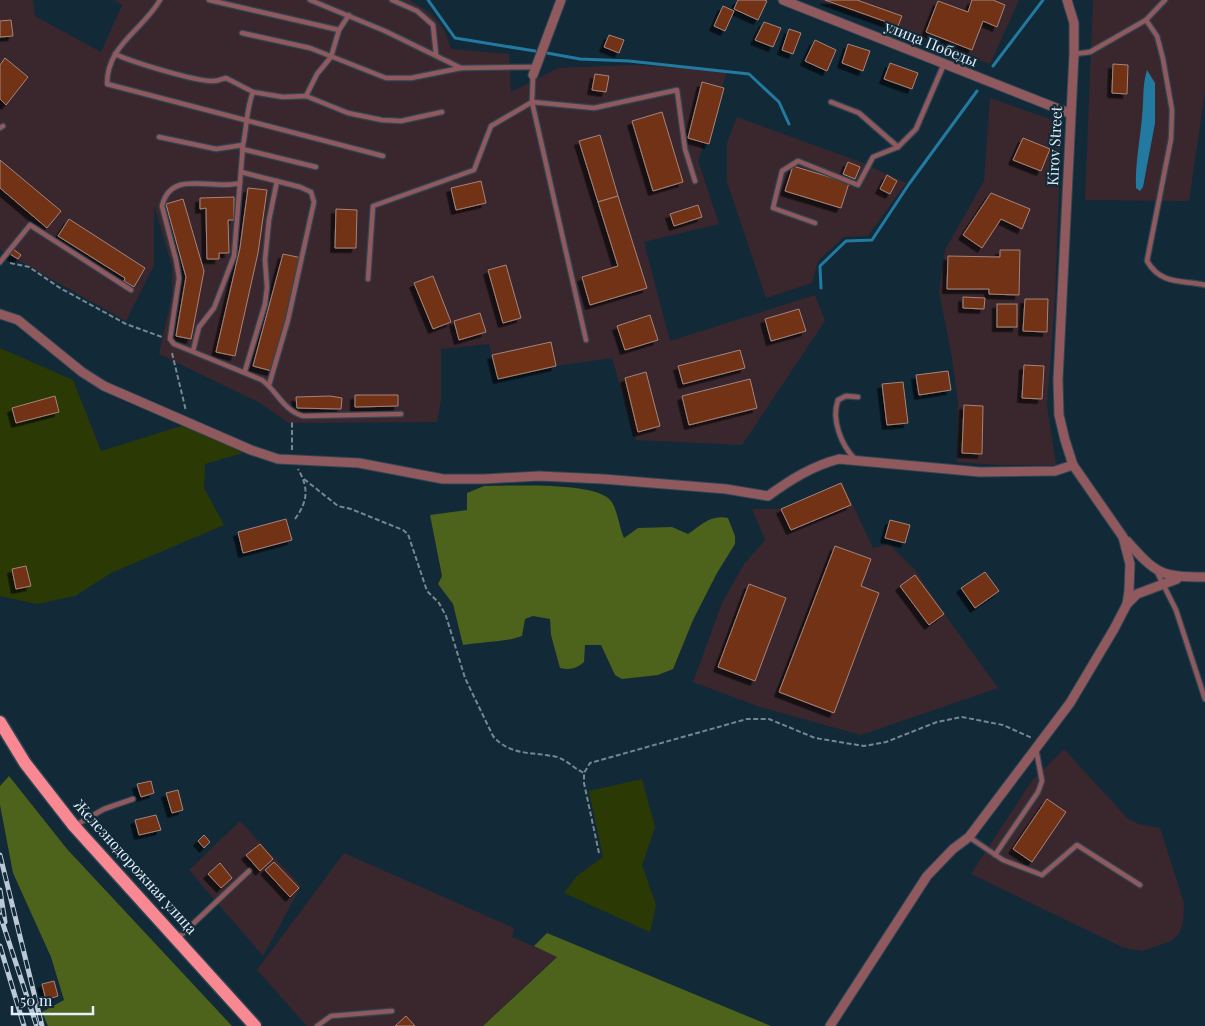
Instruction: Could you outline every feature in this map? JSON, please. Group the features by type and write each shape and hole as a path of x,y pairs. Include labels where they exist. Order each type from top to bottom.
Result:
{"main road":[{"name":"Железнодорожная улица","path":"0,722 26,763 74,826 255,1026"}],"street":[{"path":"534,71 560,0"},
{"name":"улица Победы","path":"783,0 1069,114"},
{"name":"Kirov Street","path":"1067,0 1074,23 1074,54 1069,114 1061,295 1058,400 1061,427 1073,465 1124,537 1156,572"},
{"path":"0,314 18,320 82,372 104,386 251,450 278,459 359,463 443,478 484,479 539,476 603,479 726,489 768,496 789,481 825,463 839,459 980,472 1055,471 1073,465"},
{"path":"1124,537 1130,564 1127,604"},
{"path":"1156,572 1180,578 1205,578"},
{"path":"830,1026 927,876 953,849 969,838 1038,746 1090,671 1127,604 1137,594 1180,578"}],"lane":[{"path":"160,0 149,17 127,37 115,54 107,76 107,84 383,156"},
{"path":"208,0 339,30"},
{"path":"310,0 349,15 436,54 461,68"},
{"path":"392,0 428,18 435,32 436,54"},
{"path":"1074,54 1090,52 1146,20 1165,0"},
{"path":"306,96 317,74 331,57 339,30 349,15"},
{"path":"1146,20 1157,36 1172,110 1171,139 1147,261 1153,272 1171,281 1205,285"},
{"path":"242,33 310,48 386,78 411,78 461,68 534,71 532,102 586,340"},
{"path":"115,54 128,60 201,79 214,81 226,78 253,92 283,97 306,96 348,112 382,120 401,121 442,112"},
{"path":"815,223 773,208 782,171 798,162 858,185 873,157 898,147 916,129 944,64"},
{"path":"368,279 373,206 474,170 491,126 532,102 594,108 677,90 685,148 695,181"},
{"path":"193,352 199,327 214,308 234,256 246,120 253,92"},
{"path":"832,102 859,113 898,147"},
{"path":"159,137 216,149 243,147 316,167"},
{"path":"241,172 310,192 314,202 283,339 269,385"},
{"path":"245,372 265,304 267,287 265,260 269,220 277,181"},
{"path":"240,183 225,186 185,182 172,188 163,200 162,206 179,278 170,339 174,344 245,372 269,385 286,406 295,413 304,416 401,414"},
{"path":"0,262 30,225 131,290"},
{"path":"856,460 847,451 840,437 836,405 838,400 846,396 858,397"},
{"path":"1156,572 1164,583 1176,610 1205,699"},
{"path":"995,855 1038,792 1042,782 1038,746"},
{"path":"74,826 104,809 132,799"},
{"path":"969,838 1003,860 1042,874 1077,845 1140,885"},
{"path":"177,938 249,872"},
{"path":"317,1026 331,1016 392,1011"}],"path":[{"path":"0,262 21,264 118,320 147,330 174,344 172,356 187,405 186,421"},
{"path":"304,479 338,506 350,508 408,534 427,591 439,603 446,616 465,678 493,736 500,744 526,753 561,758 584,773"},
{"path":"599,853 584,773 590,763 747,719 760,718 779,721 820,739 864,746 886,742 938,722 962,717 1013,728 1028,735 1038,746"}],"shaded area":[{"path":"0,0 33,0 35,16 101,52 122,5 114,0 410,0 438,21 445,32 451,49 509,54 511,92 558,68 633,65 727,71 698,161 719,224 644,242 670,341 815,295 825,321 742,445 636,440 612,358 556,366 498,379 489,344 441,349 441,400 437,422 289,423 260,403 159,354 172,295 172,267 154,205 154,265 126,321 0,250"},
{"path":"818,0 1019,0 990,64"},
{"path":"1093,0 1205,0 1205,92 1189,201 1085,200"},
{"path":"990,98 1061,123 1055,300 1047,406 1056,465 999,465 957,462 958,402 952,358 939,291 945,250 984,181"},
{"path":"737,117 863,163 906,183 868,236 844,237 818,261 812,283 766,298 727,182 727,143"},
{"path":"842,482 873,548 889,544 915,570 998,688 861,735 760,707 693,682 722,603 744,564 765,540 752,509 780,509"},
{"path":"1064,749 1128,819 1139,824 1160,828 1184,903 1183,923 1179,934 1171,941 1143,951 1124,948 971,874 1031,782"},
{"path":"240,821 301,886 263,956 189,870"},
{"path":"344,853 514,928 512,937 557,956 483,1026 307,1026 257,970"}],"green space":[{"path":"0,348 73,380 101,451 188,424 243,453 205,464 204,488 224,525 111,573 75,596 37,604 0,596"},
{"path":"531,485 571,487 603,495 613,505 624,538 638,528 672,527 688,534 711,519 728,518 735,536 735,544 717,573 693,620 673,669 658,675 622,679 615,675 601,645 585,645 584,662 573,668 560,668 551,635 550,619 533,616 525,619 522,636 501,641 463,645 453,604 438,584 442,576 430,515 467,510 467,493 484,486"},
{"path":"9,776 67,849 232,1026 48,1026 42,1012 64,1000 51,957 13,873 0,805 0,786"},
{"path":"642,779 655,827 642,865 656,905 650,932 564,893 577,876 603,857 589,791"},
{"path":"547,933 771,1026 483,1026 557,957 534,946"}],"water":[{"path":"1147,70 1155,83 1155,123 1143,187 1140,191 1136,188 1136,170"}],"building":[{"path":"738,0 767,1 758,20 734,9"},
{"path":"825,0 857,0 902,16 898,26"},
{"path":"972,0 993,0 1005,5 997,27 983,21 972,50 926,32 938,1 968,12"},
{"path":"723,6 734,11 725,31 714,26"},
{"path":"11,20 13,36 0,37 0,21"},
{"path":"764,22 781,28 773,47 755,40"},
{"path":"789,29 801,33 793,54 782,50"},
{"path":"609,35 624,40 619,53 604,47"},
{"path":"815,40 836,50 827,71 805,61"},
{"path":"848,44 870,51 863,71 842,63"},
{"path":"5,58 28,77 6,105 0,99 0,65"},
{"path":"890,63 918,73 912,89 884,79"},
{"path":"1113,64 1128,65 1127,94 1112,93"},
{"path":"595,74 609,76 606,92 592,90"},
{"path":"702,82 724,88 709,144 688,138"},
{"path":"662,112 683,182 653,191 632,121"},
{"path":"600,135 618,196 598,202 579,141"},
{"path":"1023,138 1050,149 1041,171 1013,160"},
{"path":"0,160 61,211 47,228 0,188"},
{"path":"848,162 860,167 855,179 843,174"},
{"path":"793,166 849,183 841,208 785,191"},
{"path":"887,175 897,181 890,194 880,189"},
{"path":"481,181 486,203 456,210 451,188"},
{"path":"248,188 267,190 258,253 235,356 216,352 240,248"},
{"path":"991,193 1030,209 1022,229 1001,219 982,248 963,235"},
{"path":"618,196 647,288 590,305 582,277 618,266 598,202"},
{"path":"234,197 234,220 228,220 229,253 219,253 219,259 207,259 206,208 200,209 200,198"},
{"path":"183,199 204,271 191,339 176,336 186,277 166,204"},
{"path":"698,205 702,217 674,226 670,214"},
{"path":"336,209 357,210 356,248 335,248"},
{"path":"69,219 145,268 134,287 124,281 125,278 58,236"},
{"path":"13,249 21,255 18,259 10,254"},
{"path":"1000,250 1020,250 1019,295 989,294 989,289 947,289 948,256 1000,257"},
{"path":"283,254 302,258 272,371 253,366"},
{"path":"506,265 521,318 503,323 488,270"},
{"path":"433,276 451,322 433,329 414,283"},
{"path":"963,297 985,298 984,309 963,308"},
{"path":"1025,299 1048,299 1047,332 1023,331"},
{"path":"997,304 1017,304 1017,327 997,327"},
{"path":"799,309 806,331 771,341 765,319"},
{"path":"480,313 486,332 459,340 454,321"},
{"path":"650,315 658,340 625,350 617,326"},
{"path":"551,342 556,366 498,379 492,355"},
{"path":"740,350 745,368 683,384 678,366"},
{"path":"1024,365 1044,366 1042,399 1022,398"},
{"path":"948,371 951,390 919,395 916,375"},
{"path":"646,372 660,426 638,432 625,378"},
{"path":"750,379 757,408 689,425 682,396"},
{"path":"903,382 908,423 887,425 882,384"},
{"path":"355,395 398,395 398,406 355,407"},
{"path":"55,396 59,412 16,423 12,408"},
{"path":"330,396 342,398 341,409 297,408 296,397"},
{"path":"964,405 983,406 982,454 962,453"},
{"path":"841,483 851,505 791,530 781,509"},
{"path":"286,519 292,540 243,553 238,532"},
{"path":"890,520 910,525 905,543 885,538"},
{"path":"835,546 871,559 861,586 879,593 834,713 779,692"},
{"path":"26,566 31,586 16,589 12,569"},
{"path":"985,572 999,591 975,608 961,588"},
{"path":"915,575 944,614 929,625 900,586"},
{"path":"749,584 786,598 755,681 718,667"},
{"path":"151,781 154,793 141,797 137,784"},
{"path":"178,790 183,810 172,813 166,793"},
{"path":"1047,799 1066,812 1032,862 1013,849"},
{"path":"156,815 161,830 139,835 135,820"},
{"path":"204,835 210,842 204,848 198,841"},
{"path":"260,844 273,859 260,871 246,855"},
{"path":"274,862 299,888 290,897 265,870"},
{"path":"220,863 232,878 221,888 208,874"},
{"path":"54,981 58,996 46,1000 42,984"},
{"path":"406,1016 415,1026 395,1026"}],"waterway":[{"path":"428,0 455,38 535,51"},
{"path":"993,66 1043,0"},
{"path":"547,53 580,59 629,61 749,74 779,102 789,124"},
{"path":"821,288 820,266 846,241 872,240 909,184 977,91"}],"railway":[{"path":"0,855 42,1026"},
{"path":"0,890 5,922"},
{"path":"0,915 36,1024"},
{"path":"0,946 24,1026"}]}
